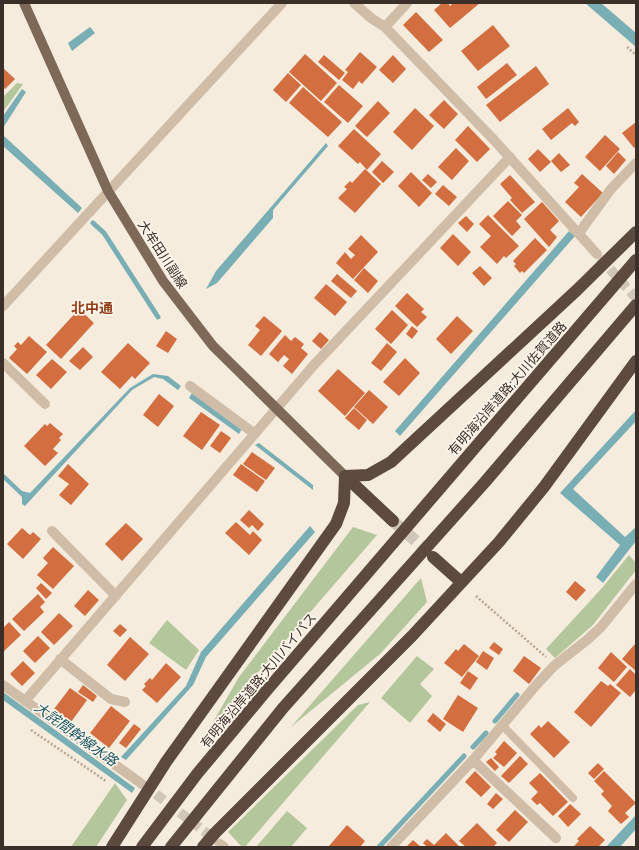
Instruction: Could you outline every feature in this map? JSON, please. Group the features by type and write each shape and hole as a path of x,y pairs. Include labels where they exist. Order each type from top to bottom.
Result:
{"highway":[{"path":"345,476 368,475 391,462 577,290 636,232"},
{"name":"有明海沿岸道路;大川佐賀道路","path":"400,535 636,260"},
{"path":"172,847 283,708 485,482 636,305"},
{"path":"203,847 214,834 366,680 412,636 499,542 544,487 636,361"},
{"path":"345,476 394,521"},
{"path":"112,847 166,762 336,524 344,503 345,476"},
{"name":"有明海沿岸道路;大川バイパス","path":"142,847 196,774 400,535"},
{"path":"433,557 461,582"}],"main road":[{"name":"大牟田川副線","path":"24,3 108,190 163,281 213,346 345,476"}],"street":[{"path":"3,306 108,190 282,3"},
{"path":"354,3 371,18 385,27 510,157 580,233 597,254"},
{"path":"385,27 407,3"},
{"path":"25,701 318,361 510,157"},
{"path":"580,233 611,189 636,163"},
{"path":"3,363 45,404"},
{"path":"190,386 255,434"},
{"path":"52,531 116,596"},
{"path":"391,847 473,760 537,684 555,665 601,627 636,584"},
{"path":"60,660 110,699 125,702"},
{"path":"3,685 142,784"},
{"path":"473,760 556,838"}],"lane":[{"path":"503,726 573,798"}],"path":[{"path":"627,47 636,55"},
{"path":"476,596 555,665"},
{"path":"31,730 106,781"}],"green space":[{"path":"17,83 23,84 3,112 3,97"},
{"path":"353,527 377,535 209,729 239,677"},
{"path":"629,555 636,563 636,570 593,625 555,658 546,649 602,588"},
{"path":"421,578 427,602 380,654 291,727"},
{"path":"167,620 199,650 186,670 149,643"},
{"path":"417,656 434,669 420,684 432,696 410,723 381,698"},
{"path":"370,702 245,847 242,847 228,832 358,705"},
{"path":"115,783 127,800 96,847 71,847"},
{"path":"287,811 307,828 291,847 256,847"}],"water":[{"path":"585,3 601,3 636,33 636,47"},
{"path":"90,27 95,33 72,51 68,43"},
{"path":"22,89 26,92 3,128 3,116"},
{"path":"3,135 82,208 78,213 3,146"},
{"path":"326,143 328,146 273,210 273,218 217,283 206,289 216,271"},
{"path":"569,231 575,236 400,436 395,431"},
{"path":"153,374 168,376 181,386 178,390 163,379 154,377 132,390 25,506 22,504 22,497 3,479 3,473 22,491 30,493 130,388"},
{"path":"192,393 242,429 239,434 189,398"},
{"path":"636,410 636,421 573,489 625,537 636,527 636,541 603,583 596,577 620,545 560,493"},
{"path":"259,443 313,485 313,490 255,445"},
{"path":"310,526 315,532 206,657 193,685 126,760 121,757 186,686 201,652"},
{"path":"3,692 135,788 132,793 3,700"},
{"path":"636,815 636,829 620,847 606,847"}],"building":[{"path":"442,3 448,3 450,6 453,3 480,3 450,28 434,10"},
{"path":"416,12 443,40 429,52 403,25"},
{"path":"493,25 510,46 478,71 461,51"},
{"path":"360,52 377,67 362,84 359,81 353,89 342,80 348,72 345,70"},
{"path":"305,54 337,83 321,101 289,72"},
{"path":"324,55 345,73 339,80 318,62"},
{"path":"393,55 406,69 393,83 379,70"},
{"path":"507,63 517,75 486,99 477,87"},
{"path":"536,66 549,84 500,122 486,105"},
{"path":"3,68 15,79 5,89 3,87"},
{"path":"288,73 301,85 286,102 273,90"},
{"path":"339,85 363,106 348,123 324,102"},
{"path":"303,87 342,122 328,137 289,103"},
{"path":"444,100 458,114 444,129 429,115"},
{"path":"378,101 390,113 367,137 355,126"},
{"path":"415,108 434,126 412,150 393,132"},
{"path":"568,108 579,122 575,126 572,123 551,140 542,129"},
{"path":"636,122 636,146 634,148 622,133"},
{"path":"468,126 490,149 477,162 455,140"},
{"path":"354,129 381,154 367,170 360,162 358,164 338,146"},
{"path":"605,135 620,149 600,171 585,157"},
{"path":"456,148 469,161 452,180 438,167"},
{"path":"538,149 551,162 540,172 528,159"},
{"path":"618,152 626,160 614,174 606,166"},
{"path":"559,153 570,165 561,172 551,161"},
{"path":"382,161 394,172 383,183 372,172"},
{"path":"365,169 381,184 355,213 338,198 347,189 344,187 350,181 352,183"},
{"path":"411,172 432,193 419,207 398,186"},
{"path":"428,174 437,182 431,188 422,180"},
{"path":"582,174 603,193 581,217 565,202 579,187 574,183"},
{"path":"510,175 535,202 522,213 510,200 512,198 500,184"},
{"path":"443,185 457,197 449,206 435,194"},
{"path":"508,201 522,215 516,221 521,227 512,236 493,216"},
{"path":"542,202 559,221 550,230 557,237 549,247 524,219"},
{"path":"488,215 519,246 506,258 504,256 497,264 480,247 491,236 479,224"},
{"path":"466,216 474,224 467,232 458,223"},
{"path":"453,234 471,252 458,266 440,248"},
{"path":"361,235 378,252 353,279 336,263 345,252 351,259 355,255 348,249"},
{"path":"535,238 547,250 524,273 522,271 520,273 514,266 516,264 513,261"},
{"path":"480,266 492,278 484,286 472,273"},
{"path":"364,268 378,281 368,293 354,280"},
{"path":"337,274 357,291 351,298 331,281"},
{"path":"326,284 347,302 335,316 314,298"},
{"path":"407,293 424,309 421,312 427,317 417,327 395,306"},
{"path":"79,309 94,323 61,359 46,345"},
{"path":"392,310 408,325 391,344 375,329"},
{"path":"264,316 282,331 261,356 248,345 260,330 255,326"},
{"path":"457,316 473,331 451,354 436,339"},
{"path":"412,326 418,331 412,339 406,334"},
{"path":"166,331 177,339 168,353 156,346"},
{"path":"320,332 329,340 321,349 312,341"},
{"path":"285,335 291,341 295,337 304,344 301,348 308,354 292,374 283,366 289,359 284,355 278,362 269,354"},
{"path":"29,336 47,352 27,374 9,358 17,349 14,346 18,342 21,345"},
{"path":"128,343 150,363 135,379 132,376 120,389 101,372"},
{"path":"387,343 397,352 381,371 371,363"},
{"path":"83,347 93,357 80,370 69,361"},
{"path":"405,358 420,373 399,396 383,382"},
{"path":"52,359 67,372 51,389 36,375"},
{"path":"338,369 365,393 345,416 318,391"},
{"path":"369,390 388,407 373,424 354,407"},
{"path":"159,394 174,406 158,427 143,415"},
{"path":"354,408 367,420 359,430 345,418"},
{"path":"201,412 220,425 202,450 183,436"},
{"path":"50,423 63,434 59,438 61,440 53,449 58,453 45,466 24,446 45,424 47,426"},
{"path":"221,431 231,438 220,453 210,446"},
{"path":"252,452 275,468 266,480 243,464"},
{"path":"68,464 89,484 71,505 59,495 69,484 58,476"},
{"path":"241,464 265,481 257,492 233,475"},
{"path":"249,510 264,524 258,531 252,525 249,528 240,520"},
{"path":"236,522 250,535 253,531 262,540 249,555 225,533"},
{"path":"126,523 143,539 122,561 105,544"},
{"path":"22,528 30,535 33,532 41,539 23,559 7,544"},
{"path":"53,547 74,566 53,589 37,575 48,563 43,558"},
{"path":"575,581 586,590 576,601 566,592"},
{"path":"41,583 52,593 46,599 36,588"},
{"path":"88,590 99,600 85,616 74,606"},
{"path":"38,594 45,602 40,607 44,612 24,631 12,619"},
{"path":"59,613 73,626 54,645 41,632"},
{"path":"9,622 21,635 3,652 3,628"},
{"path":"120,624 127,630 120,637 113,631"},
{"path":"38,636 50,648 35,663 23,651"},
{"path":"130,637 149,654 125,681 107,665"},
{"path":"494,642 503,649 499,655 489,648"},
{"path":"464,644 479,656 462,677 444,663 456,649 458,651"},
{"path":"635,644 636,645 636,671 622,659"},
{"path":"483,651 494,658 487,670 476,662"},
{"path":"611,652 627,667 614,682 598,668"},
{"path":"524,656 541,668 529,684 513,671"},
{"path":"23,661 35,673 22,686 10,674"},
{"path":"166,663 181,677 157,703 142,690 146,686 144,684 150,678 152,680"},
{"path":"630,669 636,675 636,690 630,697 616,685"},
{"path":"468,671 478,678 470,690 460,683"},
{"path":"601,681 608,686 610,684 621,693 591,727 574,712"},
{"path":"83,685 97,696 93,702 78,692"},
{"path":"70,688 87,700 71,722 54,709"},
{"path":"458,695 478,708 463,732 443,719"},
{"path":"111,706 130,721 109,748 90,733"},
{"path":"433,713 446,724 440,732 427,721"},
{"path":"548,721 570,742 554,758 530,734 539,725 541,728"},
{"path":"134,724 141,729 126,748 119,743"},
{"path":"504,741 517,753 504,767 493,758 497,754 495,752"},
{"path":"520,756 528,764 509,783 501,776"},
{"path":"491,758 499,767 495,771 486,762"},
{"path":"598,763 604,769 594,779 588,773"},
{"path":"475,771 491,787 481,797 465,782"},
{"path":"604,771 636,803 625,813 629,817 621,824 608,811 612,806 601,794 604,791 594,781"},
{"path":"540,773 568,802 553,816 540,803 537,805 531,799 538,792 529,783"},
{"path":"496,793 503,799 493,809 487,804"},
{"path":"570,804 581,814 568,827 558,816"},
{"path":"515,810 528,822 509,842 496,830"},
{"path":"477,823 497,843 493,847 466,847 459,841"},
{"path":"347,825 365,841 360,847 329,846"},
{"path":"590,826 605,840 598,847 573,847 579,841 577,839"},
{"path":"446,833 460,847 427,847 423,843 427,839 434,845"},
{"path":"413,840 421,847 406,847"}],"waterway":[{"path":"93,223 104,233 158,317"},
{"path":"495,721 517,695"},
{"path":"473,747 486,733"},
{"path":"379,847 464,756"}],"tunnel":[{"path":"600,258 636,298"},
{"path":"393,521 433,556"},
{"path":"144,785 217,841"}],"district":[{"name":"北中通","path":"92,308"}],"water label":[{"name":"大詫間幹線水路","path":"76,734"}]}
